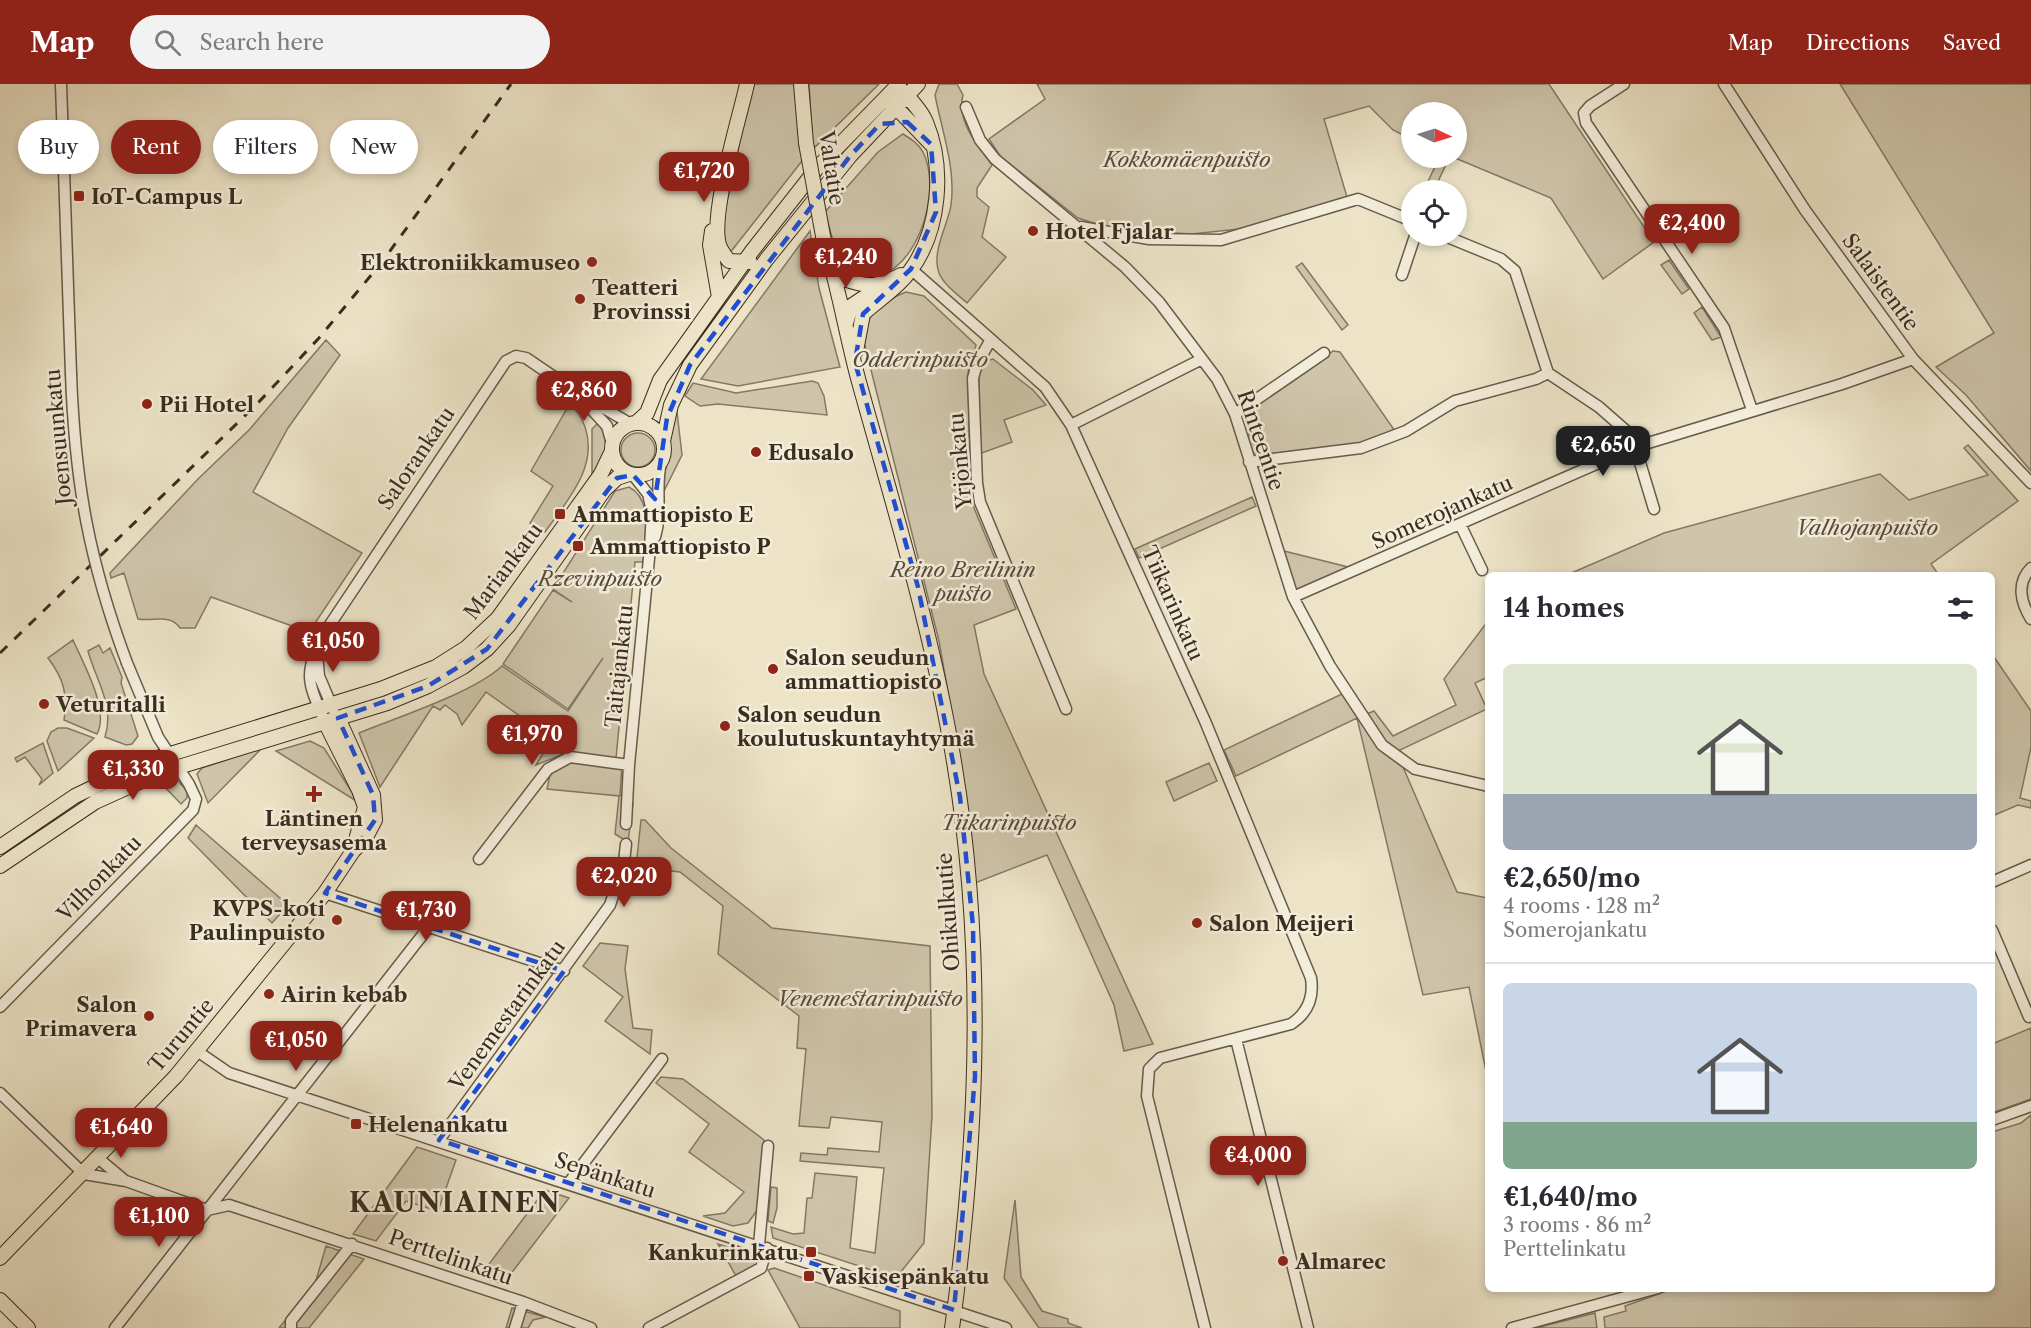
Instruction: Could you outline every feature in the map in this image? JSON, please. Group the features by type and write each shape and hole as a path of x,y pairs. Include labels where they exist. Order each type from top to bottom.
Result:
{"main road":[{"path":"719,297 710,244 714,216 719,204 747,84"},
{"name":"Valtatie","path":"801,84 806,142 824,240 855,362"},
{"path":"891,102 818,167 743,263 660,380 644,417 619,431 612,447 617,464 631,474 650,472 662,459 667,418 678,386 766,260 850,156 880,124 901,88 919,84 917,108"},
{"path":"855,362 863,314 896,288 911,270 927,242 936,212 937,176 926,122 901,88"},
{"path":"891,102 907,122 931,144"},
{"path":"880,124 894,121 907,122"},
{"path":"719,204 718,232 722,252 729,261 743,263 766,260"},
{"path":"824,240 844,279 863,286 884,284"},
{"path":"846,324 851,306 884,284 911,270"},
{"name":"Ohikulkutie","path":"855,362 918,587 960,796 973,926 975,1077 968,1193 952,1328"},
{"path":"634,424 652,428 663,441"},
{"name":"Mariankatu","path":"0,847 75,796 170,754 422,674 466,648 487,630 601,474 612,447"},
{"name":"Mariankatu","path":"0,866 95,802 159,773 331,720 428,686 463,667 487,649 509,625 605,489 617,478 631,474"},
{"name":"Turuntie","path":"0,1258 84,1174 197,1051 325,893 353,851 365,840 372,828 376,808 373,795 331,720"},
{"path":"0,1300 28,1328"}],"street":[{"name":"Joensuunkatu","path":"61,84 71,374 78,485 100,586 158,737 179,767"},
{"path":"1623,84 1590,106 1584,114 1586,123 1724,328 1752,410"},
{"name":"Salaistentie","path":"1724,84 1811,219 1912,358 2031,483"},
{"name":"Rinteentie","path":"966,107 975,131 995,159 1125,267 1159,302 1217,379 1235,414 1293,597 1330,666 1382,745 1415,769 1485,785"},
{"path":"1077,227 1149,239 1221,240 1359,199 1401,216"},
{"path":"1467,245 1501,259 1515,271 1548,374 1599,407 1632,436 1654,509"},
{"path":"1402,274 1412,246"},
{"name":"Tiikarinkatu","path":"911,270 1045,387 1071,425 1205,721 1300,946 1311,978 1313,992 1301,1018 1291,1024 1236,1039"},
{"name":"Yrjönkatu","path":"990,341 977,364 973,378 977,483 980,502 1066,709"},
{"path":"1235,414 1324,352"},
{"name":"Salorankatu","path":"331,720 325,705 319,675 317,647 398,520 506,361 516,356 526,358 576,392 634,424"},
{"name":"Somerojankatu","path":"1293,597 1461,526 1635,447 1842,384 1912,358"},
{"path":"1071,425 1202,359"},
{"path":"1249,462 1361,448 1406,431 1455,401 1548,374"},
{"name":"Salorankatu","path":"576,392 607,426 612,447"},
{"name":"Taitajankatu","path":"650,548 659,516 657,478 662,459"},
{"name":"Taitajankatu","path":"626,824 629,765 650,548 651,504 647,491 631,474"},
{"path":"1461,526 1482,570"},
{"path":"2031,568 2023,581 2021,597 2031,619"},
{"path":"478,859 548,769 570,757 629,765"},
{"name":"Vilhonkatu","path":"0,1007 193,810 196,799 179,767"},
{"name":"Venemestarinkatu","path":"439,1140 610,905 621,871 626,844"},
{"path":"1995,881 2031,865"},
{"path":"325,893 564,970"},
{"path":"115,1328 428,928"},
{"path":"1995,937 2029,1017"},
{"path":"1205,1328 1148,1096 1149,1069 1160,1058 1236,1039 1308,1328"},
{"name":"Sepänkatu","path":"197,1051 229,1073 763,1246 1006,1328"},
{"path":"568,1184 662,1059"},
{"path":"0,1093 84,1174"},
{"path":"1995,1119 2031,1106"},
{"path":"649,1328 760,1268 768,1146"},
{"name":"Perttelinkatu","path":"98,1158 126,1181"},
{"name":"Perttelinkatu","path":"84,1174 126,1181 207,1210 229,1204 583,1322 591,1328"},
{"path":"291,1328 291,1321 352,1244"},
{"path":"1512,1328 1643,1292"},
{"path":"515,1328 523,1302"}],"highlighted area":[{"path":"907,122 931,144 936,212 911,269 863,314 855,362 918,587 960,797 973,926 975,1077 954,1310 439,1140 564,971 325,893 375,820 373,795 338,718 428,686 487,649 617,478 633,475 655,499 667,418 690,365 850,156 880,124"}],"green space":[{"path":"752,84 796,84 802,161 729,254 722,239 724,216"},
{"path":"809,84 879,84 813,149"},
{"path":"939,84 957,84 963,95 965,124 992,165 977,188 977,197 989,207 982,237 1006,257 967,303 944,281 937,265 938,248 951,205 952,191 948,150 935,95"},
{"name":"Kokkomäenpuisto","path":"1037,84 1549,84 1654,242 1603,279 1551,198 1467,163 1467,102 1401,102 1401,134 1393,130 1369,106 1324,119 1347,197 1239,229 1192,234 1115,230 1078,218 1000,156 989,139 1045,99"},
{"path":"1840,84 2031,84 2031,471 1966,395 1936,367 1994,333"},
{"path":"903,134 923,152 929,173 929,196 924,221 915,244 901,262 884,274 864,277 841,269 825,212 878,152"},
{"path":"1434,168 1444,168 1439,180 1429,180"},
{"path":"810,231 819,288 840,367 738,386 701,379"},
{"path":"1669,260 1689,289 1682,294 1661,265"},
{"path":"1302,263 1348,325 1342,330 1296,267"},
{"path":"906,292 924,296 976,345 968,373 970,469 974,508 1016,609 974,625 984,674 1153,1044 1124,1051 1114,1005 1047,855 975,883 966,795 939,641 863,338 872,314 882,304"},
{"path":"1702,307 1721,337 1712,340 1694,313"},
{"path":"326,340 340,355 288,428 253,492 362,553 309,632 211,597 195,628 180,628 176,623 166,619 138,619 124,573 111,578 110,573 198,479 249,430"},
{"path":"1333,351 1340,352 1395,431 1356,444 1260,455 1252,452 1249,443 1249,411"},
{"path":"993,359 1033,390 1046,405 1004,420 1012,442 979,454 979,373 982,362"},
{"path":"812,381 818,383 824,396 827,415 718,404 700,406 685,396 693,383 736,393"},
{"path":"569,405 579,414 585,427 588,456 571,496 545,532 530,523 553,486 531,471"},
{"path":"674,411 677,412 682,455 664,491 660,473"},
{"path":"599,422 607,444 604,456 592,478 592,429"},
{"path":"638,433 650,438 655,450 650,462 638,467 626,462 621,450 626,438"},
{"name":"Valhojanpuisto","path":"1968,445 2018,501 1931,564 1937,572 1574,572 1664,533 1880,474 1909,500 1988,475 1964,448"},
{"name":"Rzevinpuisto","path":"629,487 642,501 646,531 643,562 635,562 616,758 561,755 536,765 552,739 486,692 462,725 457,714 445,705 440,710 433,706 380,787 359,733 454,695 473,686 502,666 568,711 603,658 568,709 503,664 553,590 572,602 553,589 615,491"},
{"path":"1252,497 1256,506 1139,558 1135,549"},
{"path":"1280,550 1356,569 1295,591"},
{"path":"1485,625 1485,678 1475,683 1485,705 1485,710 1396,752 1384,743 1364,715 1374,711 1393,736 1456,705 1444,679"},
{"path":"73,640 98,700 100,724 97,734 64,720 65,695 58,673 48,658"},
{"path":"99,645 103,653 110,648 122,677 121,683 138,736 132,744 126,745 105,737 108,714 88,651"},
{"path":"1995,658 2031,711 2031,747 2020,798 2031,801 2031,808 2018,805 1995,815"},
{"path":"1344,693 1369,733 1393,760 1403,767 1457,892 1485,897 1485,1066 1469,987 1423,995 1357,718 1236,776 1224,750"},
{"path":"58,728 67,728 94,738 58,771 47,741 51,732"},
{"path":"310,741 324,748 358,802 276,751"},
{"path":"43,743 53,773 39,785 42,779 25,757 17,762 15,758"},
{"path":"262,748 208,803 197,774 202,768"},
{"path":"570,760 622,766 620,795 633,803 628,842 615,834 619,796 547,789 551,770"},
{"path":"1209,763 1217,781 1174,801 1166,782"},
{"path":"167,778 177,780 187,791 187,798 181,804 161,783"},
{"path":"91,795 83,805 11,852 8,850 74,802"},
{"name":"Venemestarinpuisto","path":"641,820 645,820 671,848 772,928 930,946 932,1116 924,1243 896,1278 773,1238 771,1227 793,1234 804,1233 807,1198 812,1198 815,1173 857,1177 850,1248 875,1253 884,1168 800,1161 801,1153 827,1155 828,1148 879,1152 882,1122 831,1117 829,1128 799,1126 806,1049 797,1048 799,1016 718,954 723,906 680,872 636,867"},
{"path":"196,825 288,905 272,923 188,838"},
{"path":"600,943 628,946 625,969 633,1028 652,1030 650,1054 605,1021 623,997 583,966"},
{"path":"2031,1028 2031,1099 1995,1112 1995,1043"},
{"path":"661,1077 683,1079 764,1140 758,1209 748,1223 733,1226 703,1216 725,1213 744,1192 689,1152 709,1124 656,1083"},
{"path":"2031,1115 2031,1328 1605,1328 1604,1317 1626,1311 1625,1306 1664,1292 1995,1292 1995,1131 2021,1123"},
{"path":"417,1147 456,1160 438,1211 406,1201 376,1241 353,1234"},
{"path":"771,1187 777,1188 777,1208 773,1223 768,1221"},
{"path":"545,1190 569,1198 503,1284 480,1276"},
{"path":"1015,1200 1021,1277 1042,1311 1068,1319 1068,1323 1082,1328 1039,1328 1004,1278"},
{"path":"718,1244 752,1255 761,1264 736,1276"},
{"path":"326,1246 364,1259 309,1328 279,1328 315,1284"},
{"path":"774,1268 900,1311 900,1328 800,1328 768,1270"},
{"path":"512,1308 546,1317 533,1320 528,1328 506,1328"},
{"path":"1595,1313 1597,1328 1536,1328"}],"railway":[{"path":"0,653 256,405 319,338 382,262 511,84"}],"place":[{"name":"IoT-Campus L","path":"79,196"},
{"name":"Hotel Fjalar","path":"1033,231"},
{"name":"Elektroniikkamuseo","path":"592,262"},
{"name":"Teatteri Provinssi","path":"580,299"},
{"name":"Pii Hotel","path":"147,404"},
{"name":"Edusalo","path":"756,452"},
{"name":"Ammattiopisto E","path":"560,514"},
{"name":"Ammattiopisto P","path":"578,546"},
{"name":"Salon seudun ammattiopisto","path":"773,669"},
{"name":"Veturitalli","path":"44,704"},
{"name":"Salon seudun koulutuskuntayhtymä","path":"725,726"},
{"name":"Läntinen terveysasema","path":"314,794"},
{"name":"KVPS-koti Paulinpuisto","path":"337,920"},
{"name":"Salon Meijeri","path":"1197,923"},
{"name":"Airin kebab","path":"269,994"},
{"name":"Salon Primavera","path":"149,1016"},
{"name":"Helenankatu","path":"356,1124"},
{"name":"Kankurinkatu","path":"811,1252"},
{"name":"Almarec","path":"1283,1261"},
{"name":"Vaskisepänkatu","path":"809,1276"}],"district":[{"name":"KAUNIAINEN","path":"455,1202"}],"park label":[{"name":"Odderinpuisto","path":"920,359"},
{"name":"Reino Breilinin puisto","path":"963,581"},
{"name":"Tiikarinpuisto","path":"1009,822"}]}
